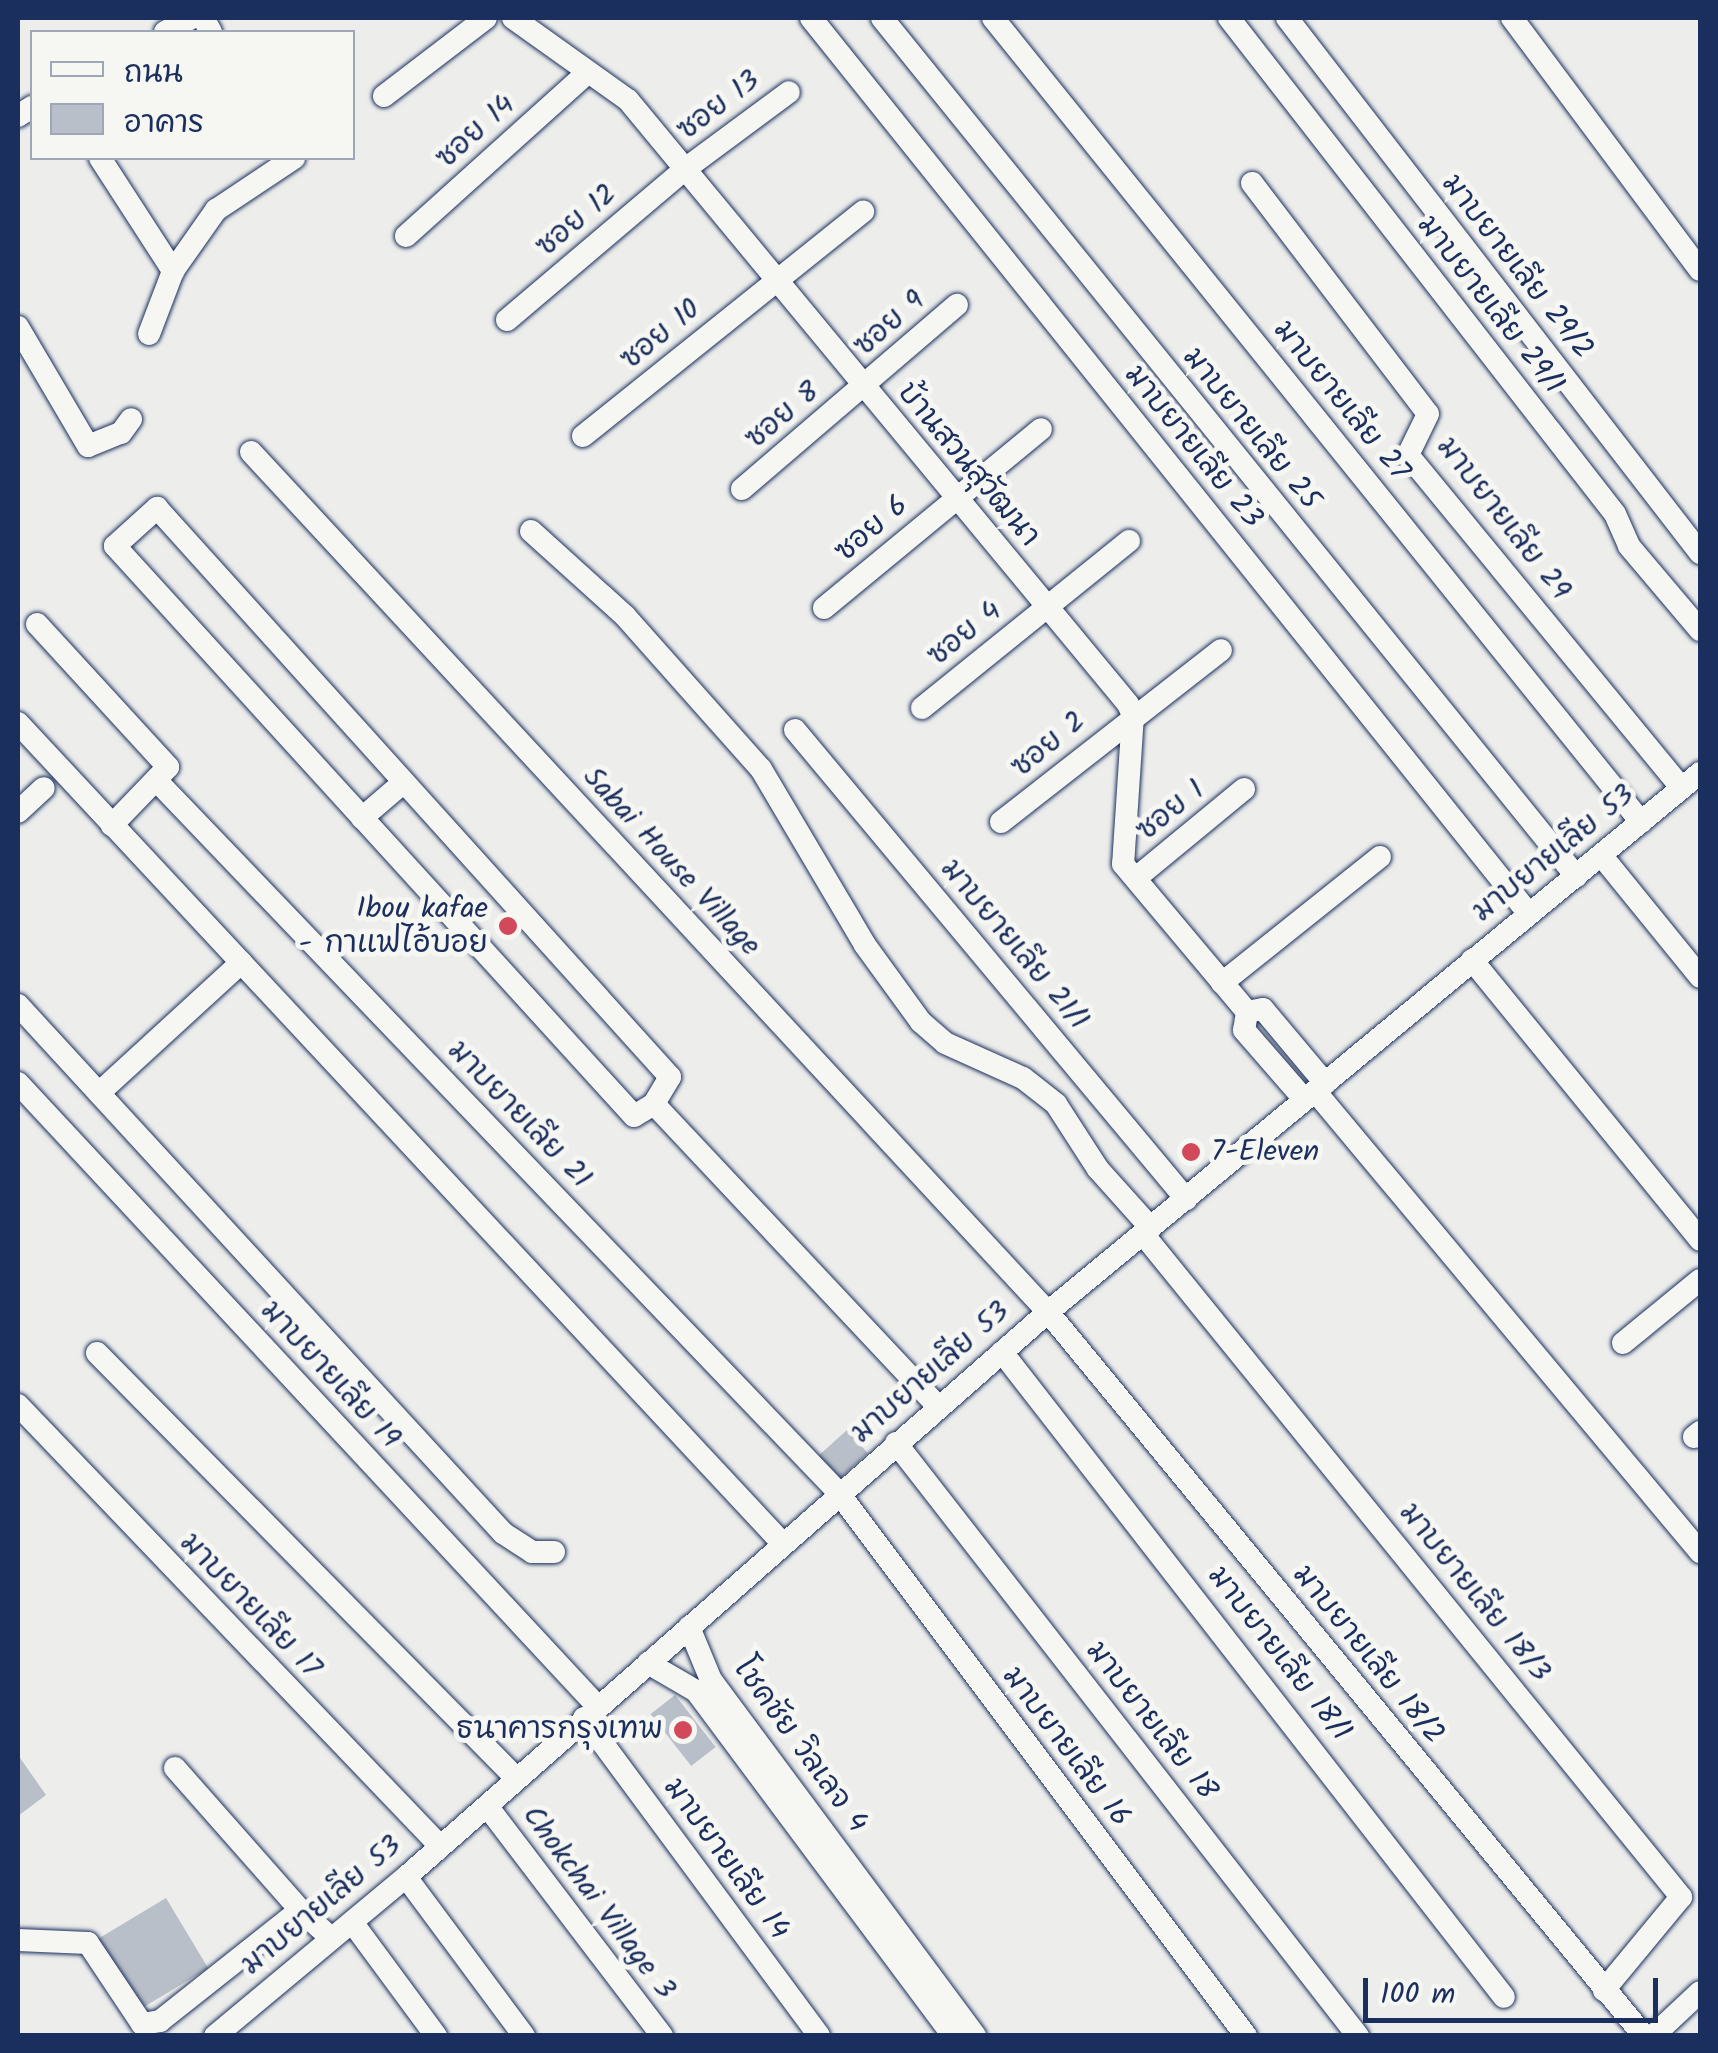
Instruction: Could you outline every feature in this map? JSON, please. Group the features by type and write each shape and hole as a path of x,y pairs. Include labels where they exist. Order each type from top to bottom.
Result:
{"street":[{"path":"169,30 191,18"},
{"path":"384,96 486,18"},
{"name":"บ้านสวนสุวัฒนา","path":"513,18 628,100 863,388 958,496 1134,715"},
{"name":"มาบยายเลีย 23","path":"810,18 1530,914"},
{"name":"มาบยายเลีย 25","path":"882,18 1576,876"},
{"name":"มาบยายเลีย 27","path":"993,18 1641,822"},
{"name":"มาบยายเลีย 29/1","path":"1229,18 1615,514 1630,546 1700,630"},
{"name":"มาบยายเลีย 29/2","path":"1287,18 1700,554"},
{"path":"1512,18 1700,270"},
{"name":"ซอย 14","path":"406,236 587,73"},
{"name":"ซอย 13","path":"685,169 789,92"},
{"path":"101,160 173,271"},
{"path":"149,334 173,271 216,210 284,160"},
{"name":"ซอย 12","path":"507,320 685,169"},
{"name":"มาบยายเลีย 29","path":"1252,183 1428,414 1408,455 1682,788"},
{"name":"ซอย 10","path":"584,436 863,212"},
{"name":"ซอย 9","path":"863,388 958,305"},
{"path":"18,328 50,393 88,446 121,433 131,419"},
{"name":"ซอย 8","path":"742,489 863,388"},
{"name":"ซอย 6","path":"824,608 1041,429"},
{"name":"Sabai House Village","path":"250,452 1048,1312"},
{"path":"157,508 404,782 670,1077 654,1104 634,1116 115,546 157,508"},
{"path":"531,531 625,616 761,769 865,945 921,1022 945,1043 1023,1078 1056,1104 1098,1169 1147,1231"},
{"name":"ซอย 4","path":"922,708 1129,541"},
{"path":"37,624 168,766 112,825"},
{"name":"ซอย 2","path":"1001,822 1220,650"},
{"path":"1134,715 1123,864 1247,1012 1263,1009 1314,1091 1700,1552"},
{"path":"18,723 782,1543"},
{"name":"มาบยายเลีย 21/1","path":"796,730 1186,1199"},
{"name":"มาบยายเลีย 53","path":"215,2035 406,1877 838,1492 1048,1312 1700,773"},
{"name":"มาบยายเลีย 21","path":"156,780 838,1492"},
{"path":"362,818 404,782"},
{"path":"18,812 44,788"},
{"name":"ซอย 1","path":"1136,878 1244,789"},
{"path":"1601,855 1700,977"},
{"path":"1222,982 1380,857"},
{"path":"1472,960 1700,1240"},
{"path":"99,1093 241,963"},
{"path":"18,1005 502,1532 532,1552 554,1552"},
{"name":"มาบยายเลีย 19","path":"18,1083 591,1713"},
{"path":"654,1104 938,1406"},
{"name":"มาบยายเลีย 18/3","path":"1147,1231 1681,1897 1604,1990"},
{"path":"1623,1343 1700,1280"},
{"name":"มาบยายเลีย 18/2","path":"1048,1312 1644,2036"},
{"name":"มาบยายเลีย 18/1","path":"1002,1352 1504,1997"},
{"path":"98,1353 517,1779"},
{"name":"มาบยายเลีย 17","path":"18,1405 440,1846"},
{"name":"มาบยายเลีย 18","path":"896,1443 1358,2036"},
{"name":"มาบยายเลีย 16","path":"838,1492 1246,2036"},
{"name":"โชคชัย วิลเลจ 4","path":"690,1627 711,1680 954,2036"},
{"name":"โชคชัย วิลเลจ 4","path":"648,1663 696,1691 975,2036"},
{"name":"มาบยายเลีย 14","path":"591,1713 819,2036"},
{"path":"174,1768 300,1910 331,1938"},
{"name":"Chokchai Village 3","path":"487,1806 662,2036"},
{"path":"406,1877 524,2036"},
{"path":"18,1940 88,1943 142,2024 165,2028 300,1910"},
{"path":"352,1922 436,2036"},
{"path":"1654,2036 1700,1992"}],"building":[{"path":"847,1430 868,1453 837,1480 817,1457"},
{"name":"ธนาคารกรุงเทพ","path":"675,1695 716,1747 691,1766 651,1714"},
{"path":"18,1755 46,1795 18,1816"},
{"path":"166,1898 208,1968 139,2010 97,1940"}],"place":[{"name":"Iboy kafae - กาแฟไอ้บอย","path":"508,926"},
{"name":"7-Eleven","path":"1191,1152"},
{"name":"ธนาคารกรุงเทพ","path":"683,1730"}]}
